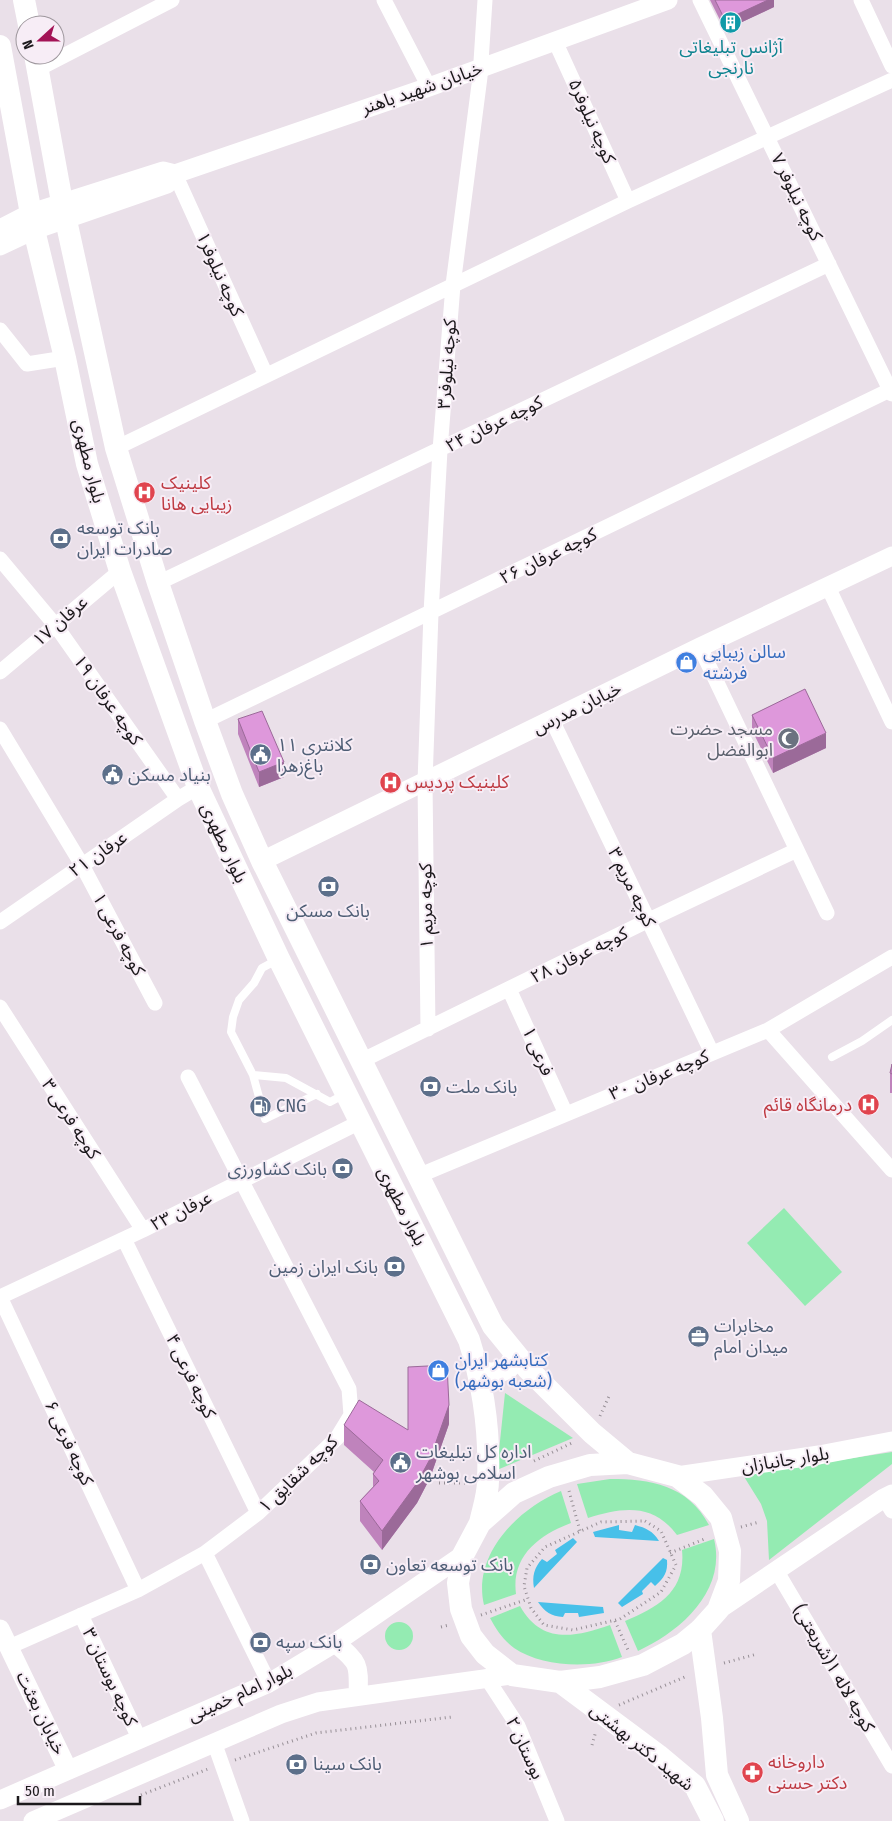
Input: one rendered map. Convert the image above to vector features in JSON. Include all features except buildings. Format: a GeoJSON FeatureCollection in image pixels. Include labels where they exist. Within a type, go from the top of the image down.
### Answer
{"type":"FeatureCollection","features":[{"type":"Feature","properties":{"kind":"main road"},"geometry":{"type":"LineString","coordinates":[[24,0],[27,15]]}},
{"type":"Feature","properties":{"kind":"main road","name":"بلوار مطهری"},"geometry":{"type":"LineString","coordinates":[[0,46],[33,222],[65,358],[87,464],[120,571],[198,787],[279,959],[469,1340],[479,1372],[487,1414],[488,1483],[480,1523]]}},
{"type":"Feature","properties":{"kind":"main road","name":"بلوار مطهری"},"geometry":{"type":"LineString","coordinates":[[38,65],[64,211],[116,448],[158,583],[232,794],[262,861],[493,1326],[528,1370],[592,1433],[628,1463]]}},
{"type":"Feature","properties":{"kind":"main road"},"geometry":{"type":"LineString","coordinates":[[479,1372],[493,1374],[508,1368],[516,1355]]}},
{"type":"Feature","properties":{"kind":"main road"},"geometry":{"type":"LineString","coordinates":[[628,1463],[677,1476],[703,1496],[721,1518],[730,1551],[729,1581],[718,1610],[700,1630],[683,1644],[643,1665],[600,1677],[560,1682],[512,1674],[485,1654],[471,1636],[461,1609],[458,1583],[463,1555],[480,1523],[514,1493],[548,1477],[590,1465],[628,1463]]}},
{"type":"Feature","properties":{"kind":"main road","name":"شهید دکتر بهشتی"},"geometry":{"type":"LineString","coordinates":[[700,1630],[712,1718],[717,1775],[738,1821]]}},
{"type":"Feature","properties":{"kind":"main road","name":"شهید دکتر بهشتی"},"geometry":{"type":"LineString","coordinates":[[560,1682],[658,1755],[695,1786],[713,1821]]}},
{"type":"Feature","properties":{"kind":"main road"},"geometry":{"type":"LineString","coordinates":[[695,1786],[700,1780],[709,1775],[717,1775]]}},
{"type":"Feature","properties":{"kind":"street"},"geometry":{"type":"LineString","coordinates":[[65,49],[172,0]]}},
{"type":"Feature","properties":{"kind":"street"},"geometry":{"type":"LineString","coordinates":[[384,0],[429,86]]}},
{"type":"Feature","properties":{"kind":"street","name":"کوچه نیلوفر۳"},"geometry":{"type":"LineString","coordinates":[[425,782],[431,613],[440,450],[453,285],[481,68],[485,0]]}},
{"type":"Feature","properties":{"kind":"street","name":"خیابان شهید باهنر"},"geometry":{"type":"LineString","coordinates":[[33,222],[64,211],[167,184],[175,174],[555,42],[668,0]]}},
{"type":"Feature","properties":{"kind":"street","name":"کوچه نیلوفر ۷"},"geometry":{"type":"LineString","coordinates":[[700,0],[768,136],[891,392]]}},
{"type":"Feature","properties":{"kind":"street"},"geometry":{"type":"LineString","coordinates":[[861,0],[892,66]]}},
{"type":"Feature","properties":{"kind":"street","name":"کوچه نیلوفر۵"},"geometry":{"type":"LineString","coordinates":[[555,42],[628,201]]}},
{"type":"Feature","properties":{"kind":"street"},"geometry":{"type":"LineString","coordinates":[[116,448],[628,201],[892,80]]}},
{"type":"Feature","properties":{"kind":"street","name":"کوچه نیلوفر۱"},"geometry":{"type":"LineString","coordinates":[[175,174],[266,375]]}},
{"type":"Feature","properties":{"kind":"street"},"geometry":{"type":"LineString","coordinates":[[0,229],[33,222]]}},
{"type":"Feature","properties":{"kind":"street"},"geometry":{"type":"LineString","coordinates":[[0,246],[33,222]]}},
{"type":"Feature","properties":{"kind":"street","name":"کوچه عرفان ۲۴"},"geometry":{"type":"LineString","coordinates":[[158,583],[830,264]]}},
{"type":"Feature","properties":{"kind":"street"},"geometry":{"type":"LineString","coordinates":[[0,330],[28,364],[65,358]]}},
{"type":"Feature","properties":{"kind":"street","name":"کوچه عرفان ۲۶"},"geometry":{"type":"LineString","coordinates":[[205,721],[891,392]]}},
{"type":"Feature","properties":{"kind":"street","name":"خیابان مدرس"},"geometry":{"type":"LineString","coordinates":[[262,861],[700,647],[828,588],[892,556]]}},
{"type":"Feature","properties":{"kind":"street","name":"کوچه عرفان ۱۹"},"geometry":{"type":"LineString","coordinates":[[0,558],[56,626],[178,798]]}},
{"type":"Feature","properties":{"kind":"street","name":"عرفان ۱۷"},"geometry":{"type":"LineString","coordinates":[[0,672],[120,571]]}},
{"type":"Feature","properties":{"kind":"street"},"geometry":{"type":"LineString","coordinates":[[828,588],[892,722]]}},
{"type":"Feature","properties":{"kind":"street"},"geometry":{"type":"LineString","coordinates":[[700,647],[827,913]]}},
{"type":"Feature","properties":{"kind":"street","name":"کوچه مریم ۳"},"geometry":{"type":"LineString","coordinates":[[552,720],[712,1053]]}},
{"type":"Feature","properties":{"kind":"street","name":"کوچه فرعی ۱"},"geometry":{"type":"LineString","coordinates":[[0,729],[82,865],[155,1003]]}},
{"type":"Feature","properties":{"kind":"street","name":"کوچه مریم ۱"},"geometry":{"type":"LineString","coordinates":[[425,782],[428,1029]]}},
{"type":"Feature","properties":{"kind":"street","name":"عرفان ۲۱"},"geometry":{"type":"LineString","coordinates":[[0,922],[178,798],[198,787]]}},
{"type":"Feature","properties":{"kind":"street","name":"کوچه عرفان ۲۸"},"geometry":{"type":"LineString","coordinates":[[361,1061],[797,850]]}},
{"type":"Feature","properties":{"kind":"street","name":"کوچه عرفان ۳۰"},"geometry":{"type":"LineString","coordinates":[[418,1176],[768,1030],[892,957]]}},
{"type":"Feature","properties":{"kind":"street","name":"فرعی ۱"},"geometry":{"type":"LineString","coordinates":[[510,989],[566,1114]]}},
{"type":"Feature","properties":{"kind":"street","name":"کوچه فرعی ۳"},"geometry":{"type":"LineString","coordinates":[[0,1008],[143,1230]]}},
{"type":"Feature","properties":{"kind":"street"},"geometry":{"type":"LineString","coordinates":[[768,1030],[892,1170]]}},
{"type":"Feature","properties":{"kind":"street"},"geometry":{"type":"LineString","coordinates":[[188,1077],[242,1180]]}},
{"type":"Feature","properties":{"kind":"street","name":"عرفان ۲۳"},"geometry":{"type":"LineString","coordinates":[[0,1297],[143,1230],[360,1122]]}},
{"type":"Feature","properties":{"kind":"street","name":"کوچه شقایق ۱"},"geometry":{"type":"LineString","coordinates":[[9,1647],[138,1590],[205,1553],[258,1513],[337,1438],[351,1415],[349,1389],[242,1180]]}},
{"type":"Feature","properties":{"kind":"street","name":"کوچه فرعی ۴"},"geometry":{"type":"LineString","coordinates":[[124,1239],[258,1513]]}},
{"type":"Feature","properties":{"kind":"street","name":"کوچه فرعی ۶"},"geometry":{"type":"LineString","coordinates":[[0,1297],[138,1590]]}},
{"type":"Feature","properties":{"kind":"street","name":"بلوار جانبازان"},"geometry":{"type":"LineString","coordinates":[[677,1476],[819,1455],[892,1441]]}},
{"type":"Feature","properties":{"kind":"street"},"geometry":{"type":"LineString","coordinates":[[718,1610],[776,1570],[889,1501]]}},
{"type":"Feature","properties":{"kind":"street"},"geometry":{"type":"LineString","coordinates":[[205,1553],[269,1684]]}},
{"type":"Feature","properties":{"kind":"street","name":"بلوار امام خمینی"},"geometry":{"type":"LineString","coordinates":[[0,1800],[139,1738],[269,1684],[335,1643],[463,1555]]}},
{"type":"Feature","properties":{"kind":"street","name":"کوچه لاله ۱(شریعتی)"},"geometry":{"type":"LineString","coordinates":[[776,1570],[892,1766]]}},
{"type":"Feature","properties":{"kind":"street","name":"کوچه بوستان ۳"},"geometry":{"type":"LineString","coordinates":[[81,1615],[139,1738]]}},
{"type":"Feature","properties":{"kind":"street","name":"خیابان بعثت"},"geometry":{"type":"LineString","coordinates":[[0,1629],[68,1770]]}},
{"type":"Feature","properties":{"kind":"street"},"geometry":{"type":"LineString","coordinates":[[335,1643],[351,1656],[359,1671],[358,1696]]}},
{"type":"Feature","properties":{"kind":"street","name":"بلوار امام خمینی"},"geometry":{"type":"LineString","coordinates":[[33,1821],[281,1714],[318,1702],[512,1674]]}},
{"type":"Feature","properties":{"kind":"street","name":"بوستان ۲"},"geometry":{"type":"LineString","coordinates":[[486,1677],[518,1726],[558,1821]]}},
{"type":"Feature","properties":{"kind":"street"},"geometry":{"type":"LineString","coordinates":[[214,1742],[242,1821]]}},
{"type":"Feature","properties":{"kind":"lane"},"geometry":{"type":"LineString","coordinates":[[279,959],[262,968],[254,983],[239,1000],[233,1017],[231,1032],[253,1075],[265,1119],[317,1094]]}},
{"type":"Feature","properties":{"kind":"lane"},"geometry":{"type":"LineString","coordinates":[[832,1057],[862,1041],[892,1020]]}},
{"type":"Feature","properties":{"kind":"lane"},"geometry":{"type":"LineString","coordinates":[[253,1075],[286,1078],[330,1102],[346,1094]]}},
{"type":"Feature","properties":{"kind":"path"},"geometry":{"type":"LineString","coordinates":[[530,1463],[592,1433],[610,1394]]}},
{"type":"Feature","properties":{"kind":"path"},"geometry":{"type":"LineString","coordinates":[[439,1483],[488,1483]]}},
{"type":"Feature","properties":{"kind":"path"},"geometry":{"type":"LineString","coordinates":[[645,1520],[661,1531],[676,1565],[662,1592],[620,1619],[573,1630],[544,1626],[531,1608],[524,1586],[527,1568],[546,1547],[601,1522],[645,1520]]}},
{"type":"Feature","properties":{"kind":"path"},"geometry":{"type":"LineString","coordinates":[[592,1745],[601,1712],[705,1668],[757,1654]]}},
{"type":"Feature","properties":{"kind":"path"},"geometry":{"type":"LineString","coordinates":[[139,1796],[222,1764],[316,1733],[452,1716]]}},
{"type":"Feature","properties":{"kind":"green space"},"geometry":{"type":"Polygon","coordinates":[[[784,1208],[842,1272],[805,1306],[747,1243],[784,1208]]]}},
{"type":"Feature","properties":{"kind":"green space"},"geometry":{"type":"Polygon","coordinates":[[[505,1393],[573,1438],[497,1470],[505,1393]]]}},
{"type":"Feature","properties":{"kind":"green space"},"geometry":{"type":"Polygon","coordinates":[[[892,1452],[892,1464],[769,1560],[767,1521],[761,1504],[743,1475],[892,1452]]]}},
{"type":"Feature","properties":{"kind":"green space"},"geometry":{"type":"Polygon","coordinates":[[[610,1479],[625,1479],[667,1487],[690,1501],[709,1525],[677,1535],[658,1517],[637,1510],[625,1510],[588,1518],[577,1484],[610,1479]]]}},
{"type":"Feature","properties":{"kind":"green space"},"geometry":{"type":"Polygon","coordinates":[[[561,1491],[571,1523],[538,1541],[523,1558],[518,1569],[516,1594],[484,1605],[482,1586],[485,1568],[492,1551],[502,1536],[529,1509],[561,1491]]]}},
{"type":"Feature","properties":{"kind":"green space"},"geometry":{"type":"Polygon","coordinates":[[[714,1539],[716,1558],[714,1576],[707,1592],[697,1607],[669,1633],[638,1651],[625,1621],[649,1610],[668,1596],[680,1576],[682,1550],[714,1539]]]}},
{"type":"Feature","properties":{"kind":"green space"},"geometry":{"type":"Polygon","coordinates":[[[520,1606],[529,1619],[538,1627],[560,1635],[584,1633],[610,1625],[622,1657],[596,1663],[567,1664],[538,1659],[525,1654],[506,1641],[490,1618],[520,1606]]]}},
{"type":"Feature","properties":{"kind":"green space"},"geometry":{"type":"Polygon","coordinates":[[[399,1622],[409,1626],[413,1636],[409,1646],[399,1650],[389,1646],[385,1636],[389,1626],[399,1622]]]}},
{"type":"Feature","properties":{"kind":"water"},"geometry":{"type":"Polygon","coordinates":[[[619,1525],[619,1530],[632,1532],[635,1525],[643,1527],[652,1532],[659,1541],[595,1537],[593,1532],[619,1525]]]}},
{"type":"Feature","properties":{"kind":"water"},"geometry":{"type":"Polygon","coordinates":[[[573,1538],[577,1542],[534,1588],[534,1572],[539,1562],[542,1559],[547,1562],[557,1554],[555,1550],[573,1538]]]}},
{"type":"Feature","properties":{"kind":"water"},"geometry":{"type":"Polygon","coordinates":[[[663,1558],[667,1560],[667,1568],[661,1580],[655,1586],[651,1582],[642,1591],[643,1594],[622,1607],[618,1603],[663,1558]]]}},
{"type":"Feature","properties":{"kind":"water"},"geometry":{"type":"Polygon","coordinates":[[[538,1602],[603,1607],[604,1613],[579,1617],[578,1613],[565,1613],[563,1617],[549,1613],[538,1602]]]}},
{"type":"Feature","properties":{"kind":"place","name":"آژانس تبلیغاتی نارنجی"},"geometry":{"type":"Point","coordinates":[731,22]}},
{"type":"Feature","properties":{"kind":"place","name":"کلینیک زیبایی هانا"},"geometry":{"type":"Point","coordinates":[145,493]}},
{"type":"Feature","properties":{"kind":"place","name":"بانک توسعه صادرات ایران"},"geometry":{"type":"Point","coordinates":[61,538]}},
{"type":"Feature","properties":{"kind":"place","name":"سالن زیبایی فرشته"},"geometry":{"type":"Point","coordinates":[687,662]}},
{"type":"Feature","properties":{"kind":"place","name":"مسجد حضرت ابوالفضل"},"geometry":{"type":"Point","coordinates":[789,739]}},
{"type":"Feature","properties":{"kind":"place","name":"کلانتری ۱۱ باغ‌زهرا"},"geometry":{"type":"Point","coordinates":[261,755]}},
{"type":"Feature","properties":{"kind":"place","name":"بنیاد مسکن"},"geometry":{"type":"Point","coordinates":[112,775]}},
{"type":"Feature","properties":{"kind":"place","name":"کلینیک پردیس"},"geometry":{"type":"Point","coordinates":[390,782]}},
{"type":"Feature","properties":{"kind":"place","name":"بانک مسکن"},"geometry":{"type":"Point","coordinates":[328,886]}},
{"type":"Feature","properties":{"kind":"place","name":"بانک ملت"},"geometry":{"type":"Point","coordinates":[430,1087]}},
{"type":"Feature","properties":{"kind":"place","name":"درمانگاه قائم"},"geometry":{"type":"Point","coordinates":[868,1105]}},
{"type":"Feature","properties":{"kind":"place","name":"CNG"},"geometry":{"type":"Point","coordinates":[260,1106]}},
{"type":"Feature","properties":{"kind":"place","name":"بانک کشاورزی"},"geometry":{"type":"Point","coordinates":[343,1169]}},
{"type":"Feature","properties":{"kind":"place","name":"بانک ایران زمین"},"geometry":{"type":"Point","coordinates":[394,1267]}},
{"type":"Feature","properties":{"kind":"place","name":"مخابرات میدان امام"},"geometry":{"type":"Point","coordinates":[698,1336]}},
{"type":"Feature","properties":{"kind":"place","name":"کتابشهر ایران (شعبه بوشهر)"},"geometry":{"type":"Point","coordinates":[439,1370]}},
{"type":"Feature","properties":{"kind":"place","name":"اداره کل تبلیغات اسلامی بوشهر"},"geometry":{"type":"Point","coordinates":[400,1462]}},
{"type":"Feature","properties":{"kind":"place","name":"بانک توسعه تعاون"},"geometry":{"type":"Point","coordinates":[370,1565]}},
{"type":"Feature","properties":{"kind":"place","name":"بانک سپه"},"geometry":{"type":"Point","coordinates":[260,1642]}},
{"type":"Feature","properties":{"kind":"place","name":"بانک سینا"},"geometry":{"type":"Point","coordinates":[297,1764]}},
{"type":"Feature","properties":{"kind":"place","name":"داروخانه دکتر حسنی"},"geometry":{"type":"Point","coordinates":[752,1772]}}]}
